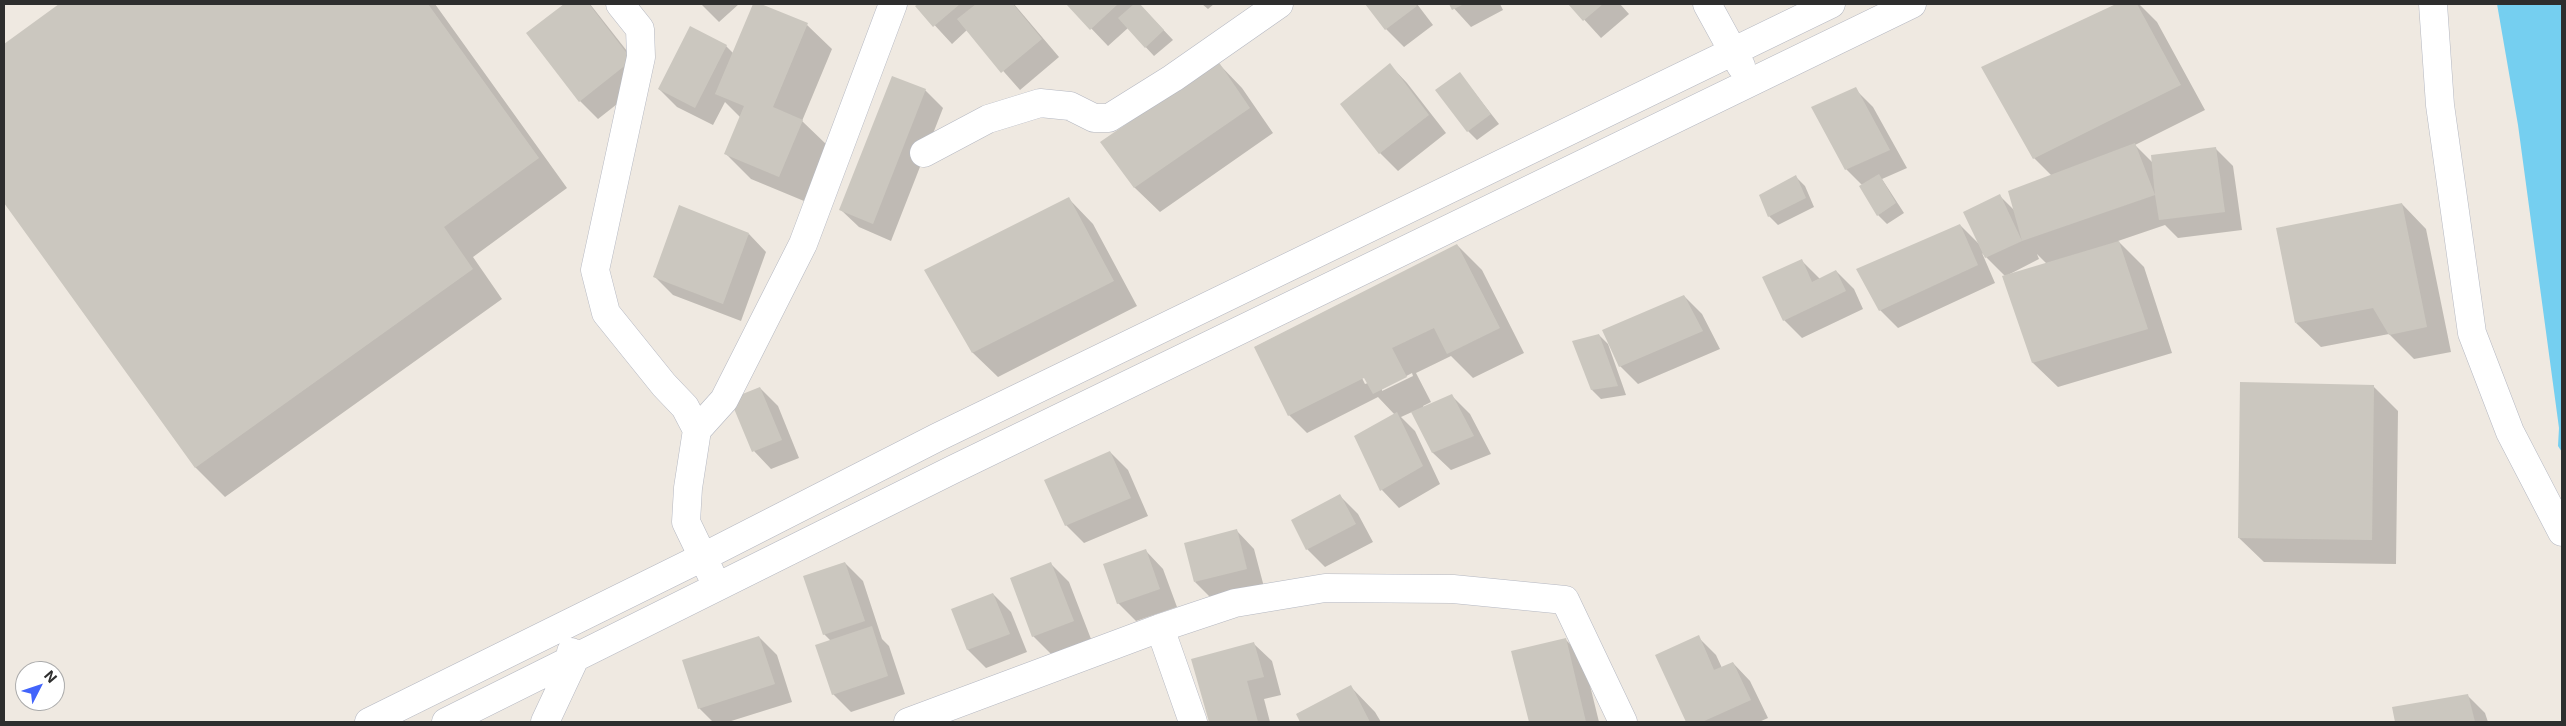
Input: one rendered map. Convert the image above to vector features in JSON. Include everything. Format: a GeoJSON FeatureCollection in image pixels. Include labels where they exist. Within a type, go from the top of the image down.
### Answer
{"type":"FeatureCollection","features":[{"type":"Feature","properties":{"kind":"street"},"geometry":{"type":"LineString","coordinates":[[620,4],[640,29],[641,57],[595,270],[606,313],[664,385],[685,407],[698,430]]}},
{"type":"Feature","properties":{"kind":"street"},"geometry":{"type":"LineString","coordinates":[[717,587],[686,522],[688,488],[698,430],[724,400],[802,244],[893,4]]}},
{"type":"Feature","properties":{"kind":"street"},"geometry":{"type":"LineString","coordinates":[[924,153],[988,118],[1040,103],[1070,106],[1094,118],[1109,118],[1173,78],[1279,4]]}},
{"type":"Feature","properties":{"kind":"street"},"geometry":{"type":"LineString","coordinates":[[1707,4],[1749,82]]}},
{"type":"Feature","properties":{"kind":"street"},"geometry":{"type":"LineString","coordinates":[[369,722],[703,557],[938,437],[1831,4]]}},
{"type":"Feature","properties":{"kind":"street"},"geometry":{"type":"LineString","coordinates":[[446,722],[717,587],[1912,4]]}},
{"type":"Feature","properties":{"kind":"street"},"geometry":{"type":"LineString","coordinates":[[2433,4],[2440,105],[2472,333],[2510,432],[2562,532]]}},
{"type":"Feature","properties":{"kind":"street"},"geometry":{"type":"LineString","coordinates":[[908,722],[1160,628],[1235,603],[1325,588],[1453,589],[1564,600],[1623,722]]}},
{"type":"Feature","properties":{"kind":"street"},"geometry":{"type":"LineString","coordinates":[[559,628],[575,658]]}},
{"type":"Feature","properties":{"kind":"street"},"geometry":{"type":"LineString","coordinates":[[1160,628],[1193,722]]}},
{"type":"Feature","properties":{"kind":"street"},"geometry":{"type":"LineString","coordinates":[[545,722],[575,658]]}},
{"type":"Feature","properties":{"kind":"water"},"geometry":{"type":"Polygon","coordinates":[[[2497,4],[2562,4],[2562,452],[2558,446],[2559,428],[2518,125],[2497,4]]]}},
{"type":"Feature","properties":{"kind":"building"},"geometry":{"type":"Polygon","coordinates":[[[59,4],[428,4],[539,158],[444,227],[473,269],[195,468],[4,203],[4,44],[59,4]]]}},
{"type":"Feature","properties":{"kind":"building"},"geometry":{"type":"Polygon","coordinates":[[[564,4],[589,4],[632,60],[579,102],[526,33],[564,4]]]}},
{"type":"Feature","properties":{"kind":"building"},"geometry":{"type":"Polygon","coordinates":[[[753,4],[761,4],[808,23],[773,107],[803,120],[779,177],[724,154],[744,106],[715,94],[753,4]]]}},
{"type":"Feature","properties":{"kind":"building"},"geometry":{"type":"Polygon","coordinates":[[[918,4],[960,4],[933,27],[915,6],[918,4]]]}},
{"type":"Feature","properties":{"kind":"building"},"geometry":{"type":"Polygon","coordinates":[[[976,4],[1013,4],[1042,39],[1001,73],[957,19],[976,4]]]}},
{"type":"Feature","properties":{"kind":"building"},"geometry":{"type":"Polygon","coordinates":[[[1066,4],[1118,4],[1090,30],[1066,4]]]}},
{"type":"Feature","properties":{"kind":"building"},"geometry":{"type":"Polygon","coordinates":[[[1134,4],[1140,4],[1164,30],[1145,48],[1118,18],[1134,4]]]}},
{"type":"Feature","properties":{"kind":"building"},"geometry":{"type":"Polygon","coordinates":[[[1365,4],[1415,4],[1417,6],[1385,30],[1365,4]]]}},
{"type":"Feature","properties":{"kind":"building"},"geometry":{"type":"Polygon","coordinates":[[[1449,4],[1464,4],[1452,10],[1449,4]]]}},
{"type":"Feature","properties":{"kind":"building"},"geometry":{"type":"Polygon","coordinates":[[[1568,4],[1603,4],[1583,21],[1568,4]]]}},
{"type":"Feature","properties":{"kind":"building"},"geometry":{"type":"Polygon","coordinates":[[[2116,4],[2137,4],[2181,85],[2033,159],[1981,67],[2116,4]]]}},
{"type":"Feature","properties":{"kind":"building"},"geometry":{"type":"Polygon","coordinates":[[[690,26],[727,45],[695,108],[658,89],[690,26]]]}},
{"type":"Feature","properties":{"kind":"building"},"geometry":{"type":"Polygon","coordinates":[[[1218,61],[1250,108],[1134,188],[1100,142],[1218,61]]]}},
{"type":"Feature","properties":{"kind":"building"},"geometry":{"type":"Polygon","coordinates":[[[1390,63],[1429,115],[1379,154],[1340,104],[1390,63]]]}},
{"type":"Feature","properties":{"kind":"building"},"geometry":{"type":"Polygon","coordinates":[[[1460,72],[1491,114],[1467,132],[1435,90],[1460,72]]]}},
{"type":"Feature","properties":{"kind":"building"},"geometry":{"type":"Polygon","coordinates":[[[892,76],[926,89],[873,224],[839,210],[892,76]]]}},
{"type":"Feature","properties":{"kind":"building"},"geometry":{"type":"Polygon","coordinates":[[[1856,87],[1890,150],[1845,170],[1811,107],[1856,87]]]}},
{"type":"Feature","properties":{"kind":"building"},"geometry":{"type":"Polygon","coordinates":[[[2135,143],[2155,195],[2022,241],[2008,191],[2135,143]]]}},
{"type":"Feature","properties":{"kind":"building"},"geometry":{"type":"Polygon","coordinates":[[[2216,147],[2225,212],[2159,220],[2151,155],[2216,147]]]}},
{"type":"Feature","properties":{"kind":"building"},"geometry":{"type":"Polygon","coordinates":[[[1879,174],[1896,203],[1877,216],[1859,186],[1879,174]]]}},
{"type":"Feature","properties":{"kind":"building"},"geometry":{"type":"Polygon","coordinates":[[[1796,175],[1806,198],[1768,217],[1759,195],[1796,175]]]}},
{"type":"Feature","properties":{"kind":"building"},"geometry":{"type":"Polygon","coordinates":[[[2000,194],[2022,241],[1985,258],[1963,212],[2000,194]]]}},
{"type":"Feature","properties":{"kind":"building"},"geometry":{"type":"Polygon","coordinates":[[[1069,197],[1114,281],[972,353],[924,270],[1069,197]]]}},
{"type":"Feature","properties":{"kind":"building"},"geometry":{"type":"Polygon","coordinates":[[[2402,203],[2427,327],[2389,335],[2373,308],[2295,323],[2276,228],[2402,203]]]}},
{"type":"Feature","properties":{"kind":"building"},"geometry":{"type":"Polygon","coordinates":[[[679,205],[749,233],[723,304],[653,277],[679,205]]]}},
{"type":"Feature","properties":{"kind":"building"},"geometry":{"type":"Polygon","coordinates":[[[1960,224],[1978,265],[1879,311],[1856,269],[1960,224]]]}},
{"type":"Feature","properties":{"kind":"building"},"geometry":{"type":"Polygon","coordinates":[[[2119,241],[2148,329],[2032,363],[2002,276],[2119,241]]]}},
{"type":"Feature","properties":{"kind":"building"},"geometry":{"type":"Polygon","coordinates":[[[1457,244],[1500,328],[1447,354],[1434,328],[1392,348],[1407,377],[1373,394],[1364,378],[1288,416],[1254,347],[1457,244]]]}},
{"type":"Feature","properties":{"kind":"building"},"geometry":{"type":"Polygon","coordinates":[[[1802,259],[1812,282],[1836,270],[1846,291],[1783,321],[1762,277],[1802,259]]]}},
{"type":"Feature","properties":{"kind":"building"},"geometry":{"type":"Polygon","coordinates":[[[1684,295],[1703,331],[1619,367],[1602,330],[1684,295]]]}},
{"type":"Feature","properties":{"kind":"building"},"geometry":{"type":"Polygon","coordinates":[[[1599,334],[1618,386],[1591,390],[1572,341],[1599,334]]]}},
{"type":"Feature","properties":{"kind":"building"},"geometry":{"type":"Polygon","coordinates":[[[2240,382],[2374,385],[2372,540],[2238,538],[2240,382]]]}},
{"type":"Feature","properties":{"kind":"building"},"geometry":{"type":"Polygon","coordinates":[[[760,387],[782,440],[752,452],[730,399],[760,387]]]}},
{"type":"Feature","properties":{"kind":"building"},"geometry":{"type":"Polygon","coordinates":[[[1452,394],[1474,436],[1432,453],[1411,412],[1452,394]]]}},
{"type":"Feature","properties":{"kind":"building"},"geometry":{"type":"Polygon","coordinates":[[[1397,412],[1423,466],[1380,491],[1354,436],[1397,412]]]}},
{"type":"Feature","properties":{"kind":"building"},"geometry":{"type":"Polygon","coordinates":[[[1110,451],[1131,498],[1065,526],[1044,480],[1110,451]]]}},
{"type":"Feature","properties":{"kind":"building"},"geometry":{"type":"Polygon","coordinates":[[[1340,494],[1356,524],[1306,550],[1291,520],[1340,494]]]}},
{"type":"Feature","properties":{"kind":"building"},"geometry":{"type":"Polygon","coordinates":[[[1237,529],[1247,569],[1194,582],[1184,543],[1237,529]]]}},
{"type":"Feature","properties":{"kind":"building"},"geometry":{"type":"Polygon","coordinates":[[[1146,549],[1160,589],[1117,604],[1103,564],[1146,549]]]}},
{"type":"Feature","properties":{"kind":"building"},"geometry":{"type":"Polygon","coordinates":[[[845,562],[865,621],[823,635],[803,576],[845,562]]]}},
{"type":"Feature","properties":{"kind":"building"},"geometry":{"type":"Polygon","coordinates":[[[1051,562],[1074,621],[1032,637],[1010,578],[1051,562]]]}},
{"type":"Feature","properties":{"kind":"building"},"geometry":{"type":"Polygon","coordinates":[[[993,593],[1010,634],[967,650],[951,609],[993,593]]]}},
{"type":"Feature","properties":{"kind":"building"},"geometry":{"type":"Polygon","coordinates":[[[872,626],[888,676],[832,695],[815,645],[872,626]]]}},
{"type":"Feature","properties":{"kind":"building"},"geometry":{"type":"Polygon","coordinates":[[[1699,635],[1714,670],[1733,662],[1751,700],[1702,722],[1686,722],[1655,655],[1699,635]]]}},
{"type":"Feature","properties":{"kind":"building"},"geometry":{"type":"Polygon","coordinates":[[[759,636],[775,684],[698,709],[682,660],[759,636]]]}},
{"type":"Feature","properties":{"kind":"building"},"geometry":{"type":"Polygon","coordinates":[[[1566,638],[1586,722],[1529,722],[1511,651],[1566,638]]]}},
{"type":"Feature","properties":{"kind":"building"},"geometry":{"type":"Polygon","coordinates":[[[1254,642],[1264,677],[1247,681],[1258,722],[1209,722],[1191,659],[1254,642]]]}},
{"type":"Feature","properties":{"kind":"building"},"geometry":{"type":"Polygon","coordinates":[[[1351,685],[1370,722],[1300,722],[1296,714],[1351,685]]]}},
{"type":"Feature","properties":{"kind":"building"},"geometry":{"type":"Polygon","coordinates":[[[2468,694],[2475,722],[2395,722],[2392,707],[2468,694]]]}}]}
